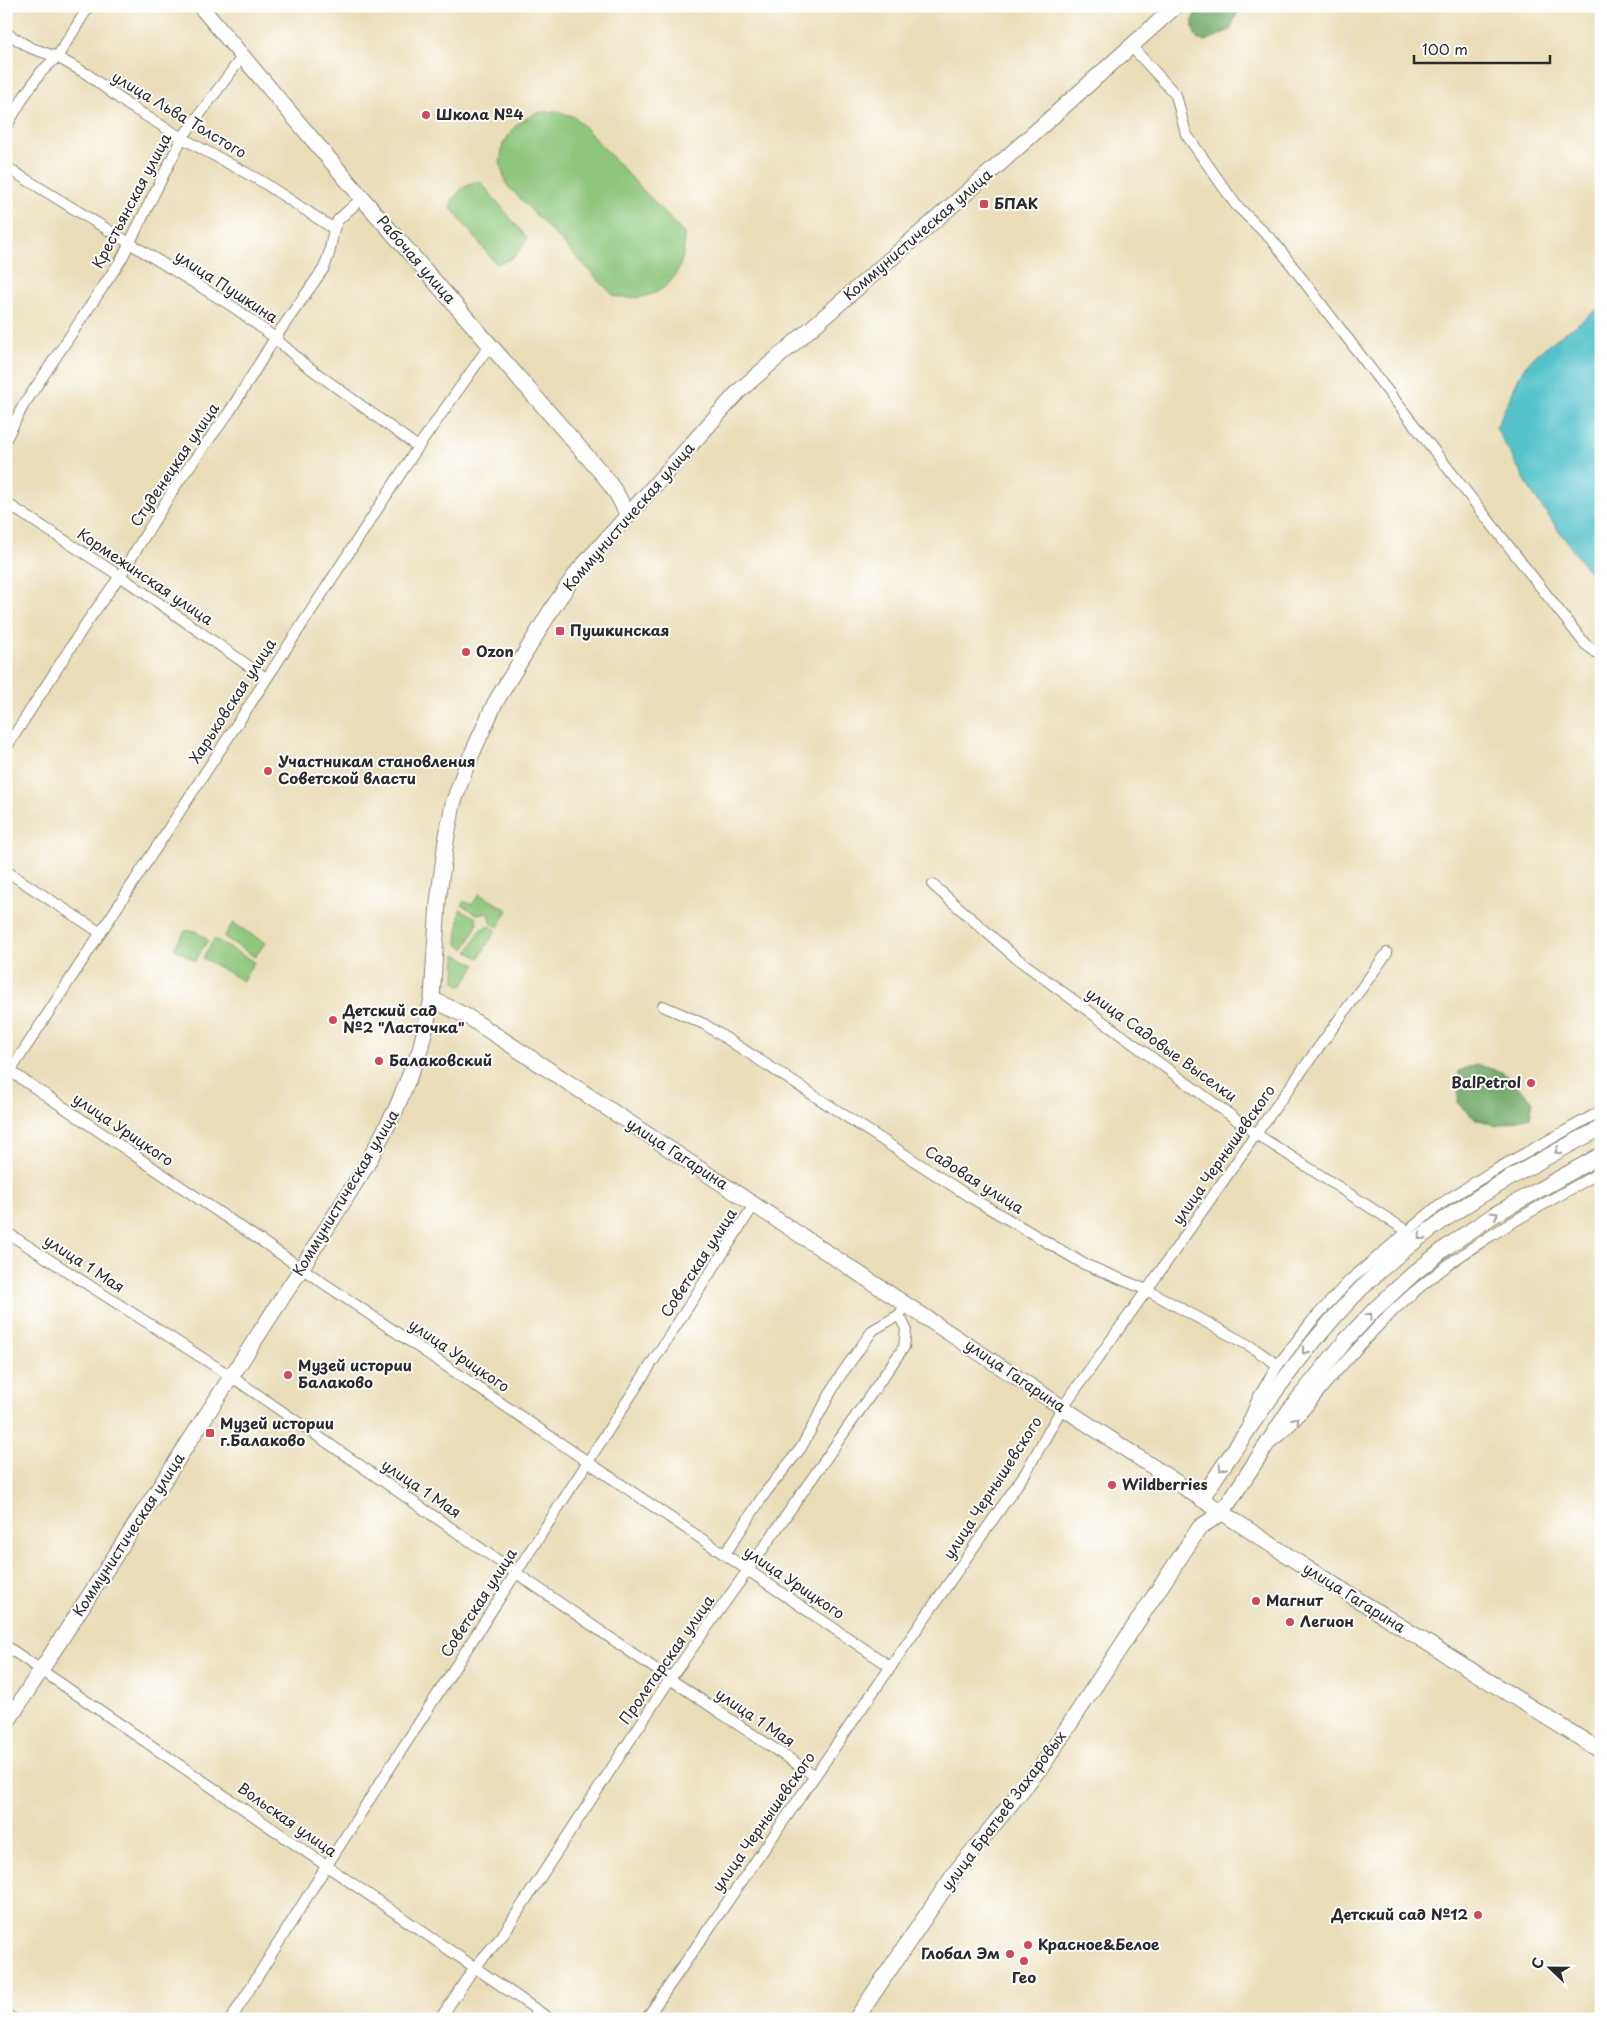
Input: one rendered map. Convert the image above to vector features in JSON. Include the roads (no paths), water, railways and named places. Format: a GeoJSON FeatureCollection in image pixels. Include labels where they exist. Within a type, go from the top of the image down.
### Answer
{"type":"FeatureCollection","features":[{"type":"Feature","properties":{"kind":"main road","name":"Рабочая улица"},"geometry":{"type":"LineString","coordinates":[[200,6],[362,198],[605,477],[618,496],[628,516]]}},
{"type":"Feature","properties":{"kind":"main road","name":"Коммунистическая улица"},"geometry":{"type":"LineString","coordinates":[[6,1724],[301,1269],[366,1166],[396,1109],[420,1050],[432,999],[438,902],[453,804],[466,767],[495,703],[553,607],[578,571],[739,391],[1011,154],[1176,6]]}},
{"type":"Feature","properties":{"kind":"main road","name":"улица Гагарина"},"geometry":{"type":"LineString","coordinates":[[432,999],[468,1017],[754,1205],[903,1310],[1062,1408],[1376,1612],[1601,1751]]}},
{"type":"Feature","properties":{"kind":"main road"},"geometry":{"type":"LineString","coordinates":[[1200,1527],[1201,1499],[1281,1381],[1350,1300],[1389,1263],[1430,1230],[1470,1202],[1601,1128]]}},
{"type":"Feature","properties":{"kind":"main road"},"geometry":{"type":"LineString","coordinates":[[1222,1513],[1290,1409],[1346,1340],[1413,1274],[1448,1246],[1494,1215],[1601,1155]]}},
{"type":"Feature","properties":{"kind":"main road","name":"улица Братьев Захаровых"},"geometry":{"type":"LineString","coordinates":[[856,2019],[957,1870],[1044,1763],[1200,1527],[1222,1513]]}},
{"type":"Feature","properties":{"kind":"street"},"geometry":{"type":"LineString","coordinates":[[6,127],[41,72],[57,56],[89,6]]}},
{"type":"Feature","properties":{"kind":"street","name":"улица Льва Толстого"},"geometry":{"type":"LineString","coordinates":[[6,33],[31,48],[57,56],[182,138],[261,181],[334,228]]}},
{"type":"Feature","properties":{"kind":"street"},"geometry":{"type":"LineString","coordinates":[[1131,46],[1176,94],[1186,134],[1236,205],[1274,242],[1383,386],[1585,644],[1601,656]]}},
{"type":"Feature","properties":{"kind":"street","name":"Крестьянская улица"},"geometry":{"type":"LineString","coordinates":[[6,439],[23,406],[121,260],[182,138],[242,57]]}},
{"type":"Feature","properties":{"kind":"street","name":"улица Пушкина"},"geometry":{"type":"LineString","coordinates":[[6,167],[235,308],[275,338],[303,363],[418,447]]}},
{"type":"Feature","properties":{"kind":"street","name":"Студенецкая улица"},"geometry":{"type":"LineString","coordinates":[[6,748],[87,622],[120,576],[178,482],[230,411],[275,338],[324,268],[334,228],[344,213],[362,198]]}},
{"type":"Feature","properties":{"kind":"street","name":"Харьковская улица"},"geometry":{"type":"LineString","coordinates":[[8,1074],[418,447],[490,345]]}},
{"type":"Feature","properties":{"kind":"street","name":"Кормежинская улица"},"geometry":{"type":"LineString","coordinates":[[6,503],[120,576],[266,678]]}},
{"type":"Feature","properties":{"kind":"street"},"geometry":{"type":"LineString","coordinates":[[6,871],[101,933]]}},
{"type":"Feature","properties":{"kind":"street","name":"улица Садовые Выселки"},"geometry":{"type":"LineString","coordinates":[[933,886],[1014,958],[1256,1134],[1407,1231]]}},
{"type":"Feature","properties":{"kind":"street","name":"улица Чернышевского"},"geometry":{"type":"LineString","coordinates":[[646,2019],[1026,1472],[1062,1408],[1387,953]]}},
{"type":"Feature","properties":{"kind":"street","name":"Садовая улица"},"geometry":{"type":"LineString","coordinates":[[663,1006],[704,1024],[970,1197],[1084,1264],[1147,1290],[1250,1346],[1278,1365]]}},
{"type":"Feature","properties":{"kind":"street","name":"улица Урицкого"},"geometry":{"type":"LineString","coordinates":[[8,1074],[588,1461],[890,1667]]}},
{"type":"Feature","properties":{"kind":"street"},"geometry":{"type":"LineString","coordinates":[[1243,1436],[1248,1419],[1259,1396],[1278,1365],[1312,1321],[1350,1280],[1439,1205],[1488,1174],[1601,1111]]}},
{"type":"Feature","properties":{"kind":"street"},"geometry":{"type":"LineString","coordinates":[[1262,1450],[1294,1423],[1355,1351],[1386,1318],[1420,1287],[1516,1218],[1601,1172]]}},
{"type":"Feature","properties":{"kind":"street","name":"Советская улица"},"geometry":{"type":"LineString","coordinates":[[231,2019],[327,1865],[754,1205]]}},
{"type":"Feature","properties":{"kind":"street","name":"улица 1 Мая"},"geometry":{"type":"LineString","coordinates":[[6,1232],[232,1377],[670,1679],[815,1776]]}},
{"type":"Feature","properties":{"kind":"street"},"geometry":{"type":"LineString","coordinates":[[725,1554],[765,1493],[801,1448],[838,1379],[873,1330],[903,1310]]}},
{"type":"Feature","properties":{"kind":"street","name":"Пролетарская улица"},"geometry":{"type":"LineString","coordinates":[[440,2019],[474,1968],[502,1936],[670,1679],[904,1347],[906,1329],[903,1310]]}},
{"type":"Feature","properties":{"kind":"street","name":"Вольская улица"},"geometry":{"type":"LineString","coordinates":[[6,1646],[550,2019]]}},
{"type":"Feature","properties":{"kind":"water"},"geometry":{"type":"Polygon","coordinates":[[[1601,307],[1601,589],[1534,496],[1496,428],[1523,369],[1540,351],[1601,307]]]}},
{"type":"Feature","properties":{"kind":"place","name":"Школа №4"},"geometry":{"type":"Point","coordinates":[426,115]}},
{"type":"Feature","properties":{"kind":"place","name":"БПАК"},"geometry":{"type":"Point","coordinates":[984,204]}},
{"type":"Feature","properties":{"kind":"place","name":"Пушкинская"},"geometry":{"type":"Point","coordinates":[560,631]}},
{"type":"Feature","properties":{"kind":"place","name":"Ozon"},"geometry":{"type":"Point","coordinates":[466,652]}},
{"type":"Feature","properties":{"kind":"place","name":"Участникам становления Советской власти"},"geometry":{"type":"Point","coordinates":[268,771]}},
{"type":"Feature","properties":{"kind":"place","name":"Детский сад №2 \"Ласточка\""},"geometry":{"type":"Point","coordinates":[333,1020]}},
{"type":"Feature","properties":{"kind":"place","name":"Балаковский"},"geometry":{"type":"Point","coordinates":[379,1061]}},
{"type":"Feature","properties":{"kind":"place","name":"BalPetrol"},"geometry":{"type":"Point","coordinates":[1531,1083]}},
{"type":"Feature","properties":{"kind":"place","name":"Музей истории Балаково"},"geometry":{"type":"Point","coordinates":[288,1375]}},
{"type":"Feature","properties":{"kind":"place","name":"Музей истории г.Балаково"},"geometry":{"type":"Point","coordinates":[210,1433]}},
{"type":"Feature","properties":{"kind":"place","name":"Wildberries"},"geometry":{"type":"Point","coordinates":[1112,1485]}},
{"type":"Feature","properties":{"kind":"place","name":"Магнит"},"geometry":{"type":"Point","coordinates":[1256,1601]}},
{"type":"Feature","properties":{"kind":"place","name":"Легион"},"geometry":{"type":"Point","coordinates":[1290,1622]}},
{"type":"Feature","properties":{"kind":"place","name":"Детский сад №12"},"geometry":{"type":"Point","coordinates":[1478,1915]}},
{"type":"Feature","properties":{"kind":"place","name":"Красное&Белое"},"geometry":{"type":"Point","coordinates":[1028,1945]}},
{"type":"Feature","properties":{"kind":"place","name":"Глобал Эм"},"geometry":{"type":"Point","coordinates":[1010,1954]}},
{"type":"Feature","properties":{"kind":"place","name":"Гео"},"geometry":{"type":"Point","coordinates":[1024,1961]}}]}
